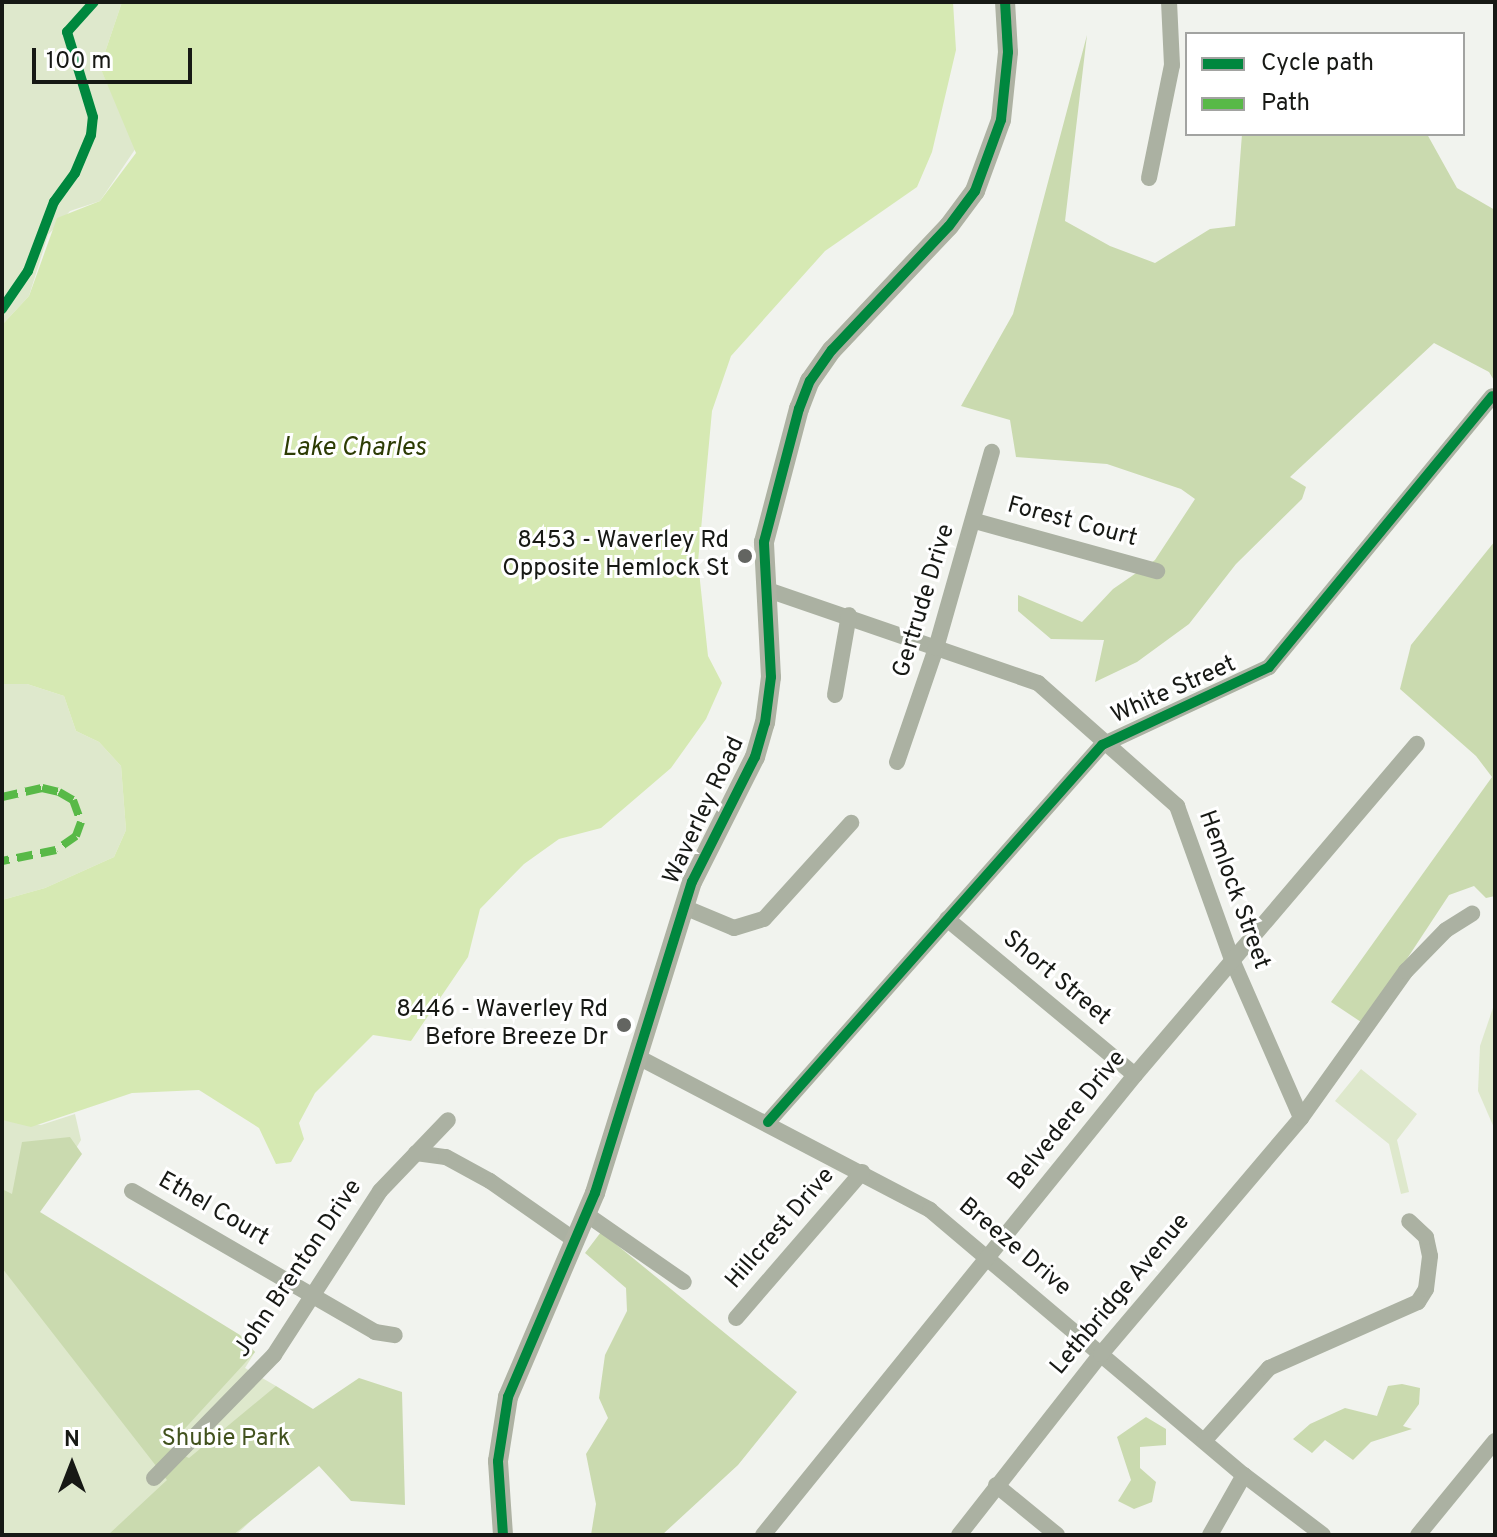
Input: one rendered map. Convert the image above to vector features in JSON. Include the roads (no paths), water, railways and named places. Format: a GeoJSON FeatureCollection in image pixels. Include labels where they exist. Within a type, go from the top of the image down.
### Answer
{"type":"FeatureCollection","features":[{"type":"Feature","properties":{"kind":"main road","name":"Waverley Road"},"geometry":{"type":"LineString","coordinates":[[503,1535],[497,1479],[503,1417],[586,1214],[684,907],[765,723],[771,677],[764,542],[810,381],[878,299],[963,209],[985,170],[1006,84],[1005,2]]}},
{"type":"Feature","properties":{"kind":"street"},"geometry":{"type":"LineString","coordinates":[[1149,178],[1172,65],[1169,2]]}},
{"type":"Feature","properties":{"kind":"street","name":"White Street"},"geometry":{"type":"LineString","coordinates":[[768,1122],[1102,745],[1269,667],[1492,396]]}},
{"type":"Feature","properties":{"kind":"street","name":"Gertrude Drive"},"geometry":{"type":"LineString","coordinates":[[897,762],[975,521],[992,452]]}},
{"type":"Feature","properties":{"kind":"street","name":"Forest Court"},"geometry":{"type":"LineString","coordinates":[[975,521],[1157,571]]}},
{"type":"Feature","properties":{"kind":"street","name":"Hemlock Street"},"geometry":{"type":"LineString","coordinates":[[765,589],[849,615],[1038,683],[1102,745],[1177,806],[1233,962],[1301,1118]]}},
{"type":"Feature","properties":{"kind":"street"},"geometry":{"type":"LineString","coordinates":[[835,695],[849,615]]}},
{"type":"Feature","properties":{"kind":"street","name":"Belvedere Drive"},"geometry":{"type":"LineString","coordinates":[[763,1535],[1135,1075],[1417,744]]}},
{"type":"Feature","properties":{"kind":"street"},"geometry":{"type":"LineString","coordinates":[[684,907],[734,928],[764,919],[851,823]]}},
{"type":"Feature","properties":{"kind":"street","name":"Lethbridge Avenue"},"geometry":{"type":"LineString","coordinates":[[959,1535],[1101,1354],[1301,1118],[1406,971],[1446,930],[1472,914]]}},
{"type":"Feature","properties":{"kind":"street","name":"Short Street"},"geometry":{"type":"LineString","coordinates":[[947,919],[1135,1075]]}},
{"type":"Feature","properties":{"kind":"street","name":"Breeze Drive"},"geometry":{"type":"LineString","coordinates":[[636,1056],[768,1122],[930,1210],[990,1256],[1244,1475],[1323,1535]]}},
{"type":"Feature","properties":{"kind":"street","name":"John Brenton Drive"},"geometry":{"type":"LineString","coordinates":[[154,1478],[274,1355],[380,1191],[448,1120]]}},
{"type":"Feature","properties":{"kind":"street"},"geometry":{"type":"LineString","coordinates":[[416,1153],[446,1157],[490,1181],[576,1241]]}},
{"type":"Feature","properties":{"kind":"street","name":"Hillcrest Drive"},"geometry":{"type":"LineString","coordinates":[[736,1318],[862,1172]]}},
{"type":"Feature","properties":{"kind":"street","name":"Ethel Court"},"geometry":{"type":"LineString","coordinates":[[132,1191],[375,1332],[395,1335]]}},
{"type":"Feature","properties":{"kind":"street"},"geometry":{"type":"LineString","coordinates":[[586,1214],[684,1282]]}},
{"type":"Feature","properties":{"kind":"street"},"geometry":{"type":"LineString","coordinates":[[1204,1441],[1269,1368],[1418,1302],[1426,1289],[1430,1256],[1426,1237],[1409,1221]]}},
{"type":"Feature","properties":{"kind":"street"},"geometry":{"type":"LineString","coordinates":[[1418,1535],[1495,1441]]}},
{"type":"Feature","properties":{"kind":"street"},"geometry":{"type":"LineString","coordinates":[[1210,1535],[1244,1475]]}},
{"type":"Feature","properties":{"kind":"street"},"geometry":{"type":"LineString","coordinates":[[996,1485],[1057,1535]]}},
{"type":"Feature","properties":{"kind":"water","name":"Lake Charles"},"geometry":{"type":"Polygon","coordinates":[[[122,2],[953,2],[956,50],[932,152],[917,187],[825,251],[731,356],[712,411],[698,562],[708,656],[722,683],[706,719],[671,768],[601,828],[559,839],[524,864],[480,909],[468,957],[411,1041],[373,1035],[315,1093],[299,1123],[304,1139],[291,1162],[276,1164],[259,1128],[199,1090],[132,1093],[31,1127],[2,1120],[2,900],[45,888],[114,857],[126,830],[121,766],[99,742],[76,731],[64,696],[27,684],[2,684],[2,325],[29,296],[57,218],[100,201],[136,153],[100,67],[122,2]]]}},
{"type":"Feature","properties":{"kind":"place","name":"8453 - Waverley Rd Opposite Hemlock St"},"geometry":{"type":"Point","coordinates":[745,556]}},
{"type":"Feature","properties":{"kind":"place","name":"8446 - Waverley Rd Before Breeze Dr"},"geometry":{"type":"Point","coordinates":[624,1025]}},
{"type":"Feature","properties":{"kind":"park label","name":"Shubie Park"},"geometry":{"type":"Point","coordinates":[226,1440]}}]}
